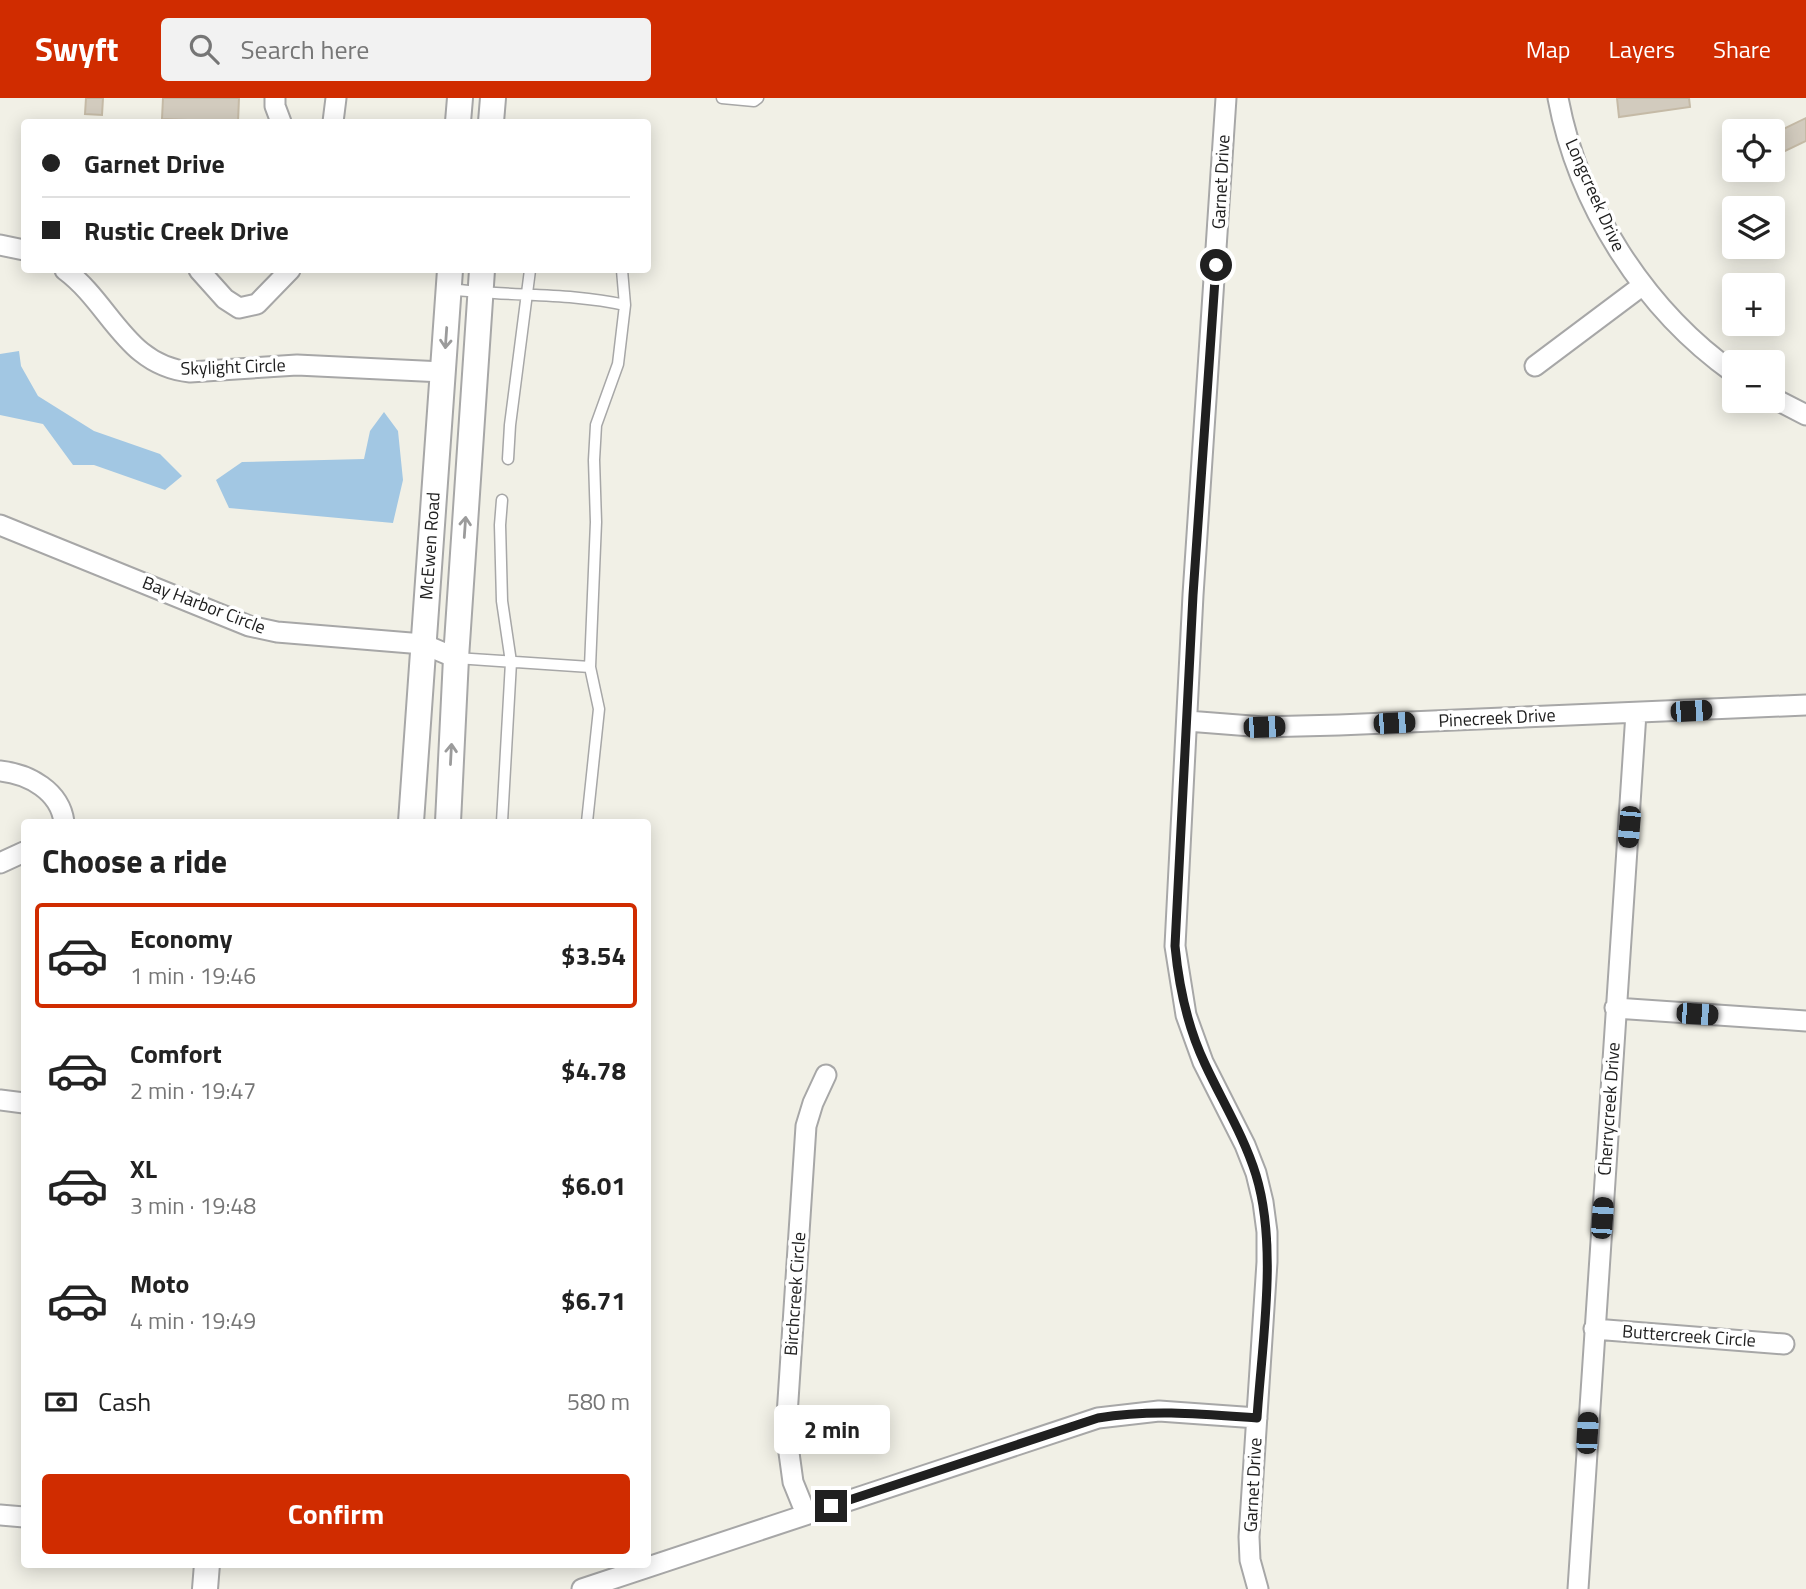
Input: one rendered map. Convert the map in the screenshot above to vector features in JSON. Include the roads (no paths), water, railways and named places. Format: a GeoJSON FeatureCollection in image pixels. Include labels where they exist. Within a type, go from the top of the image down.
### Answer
{"type":"FeatureCollection","features":[{"type":"Feature","properties":{"kind":"street"},"geometry":{"type":"LineString","coordinates":[[275,98],[280,119]]}},
{"type":"Feature","properties":{"kind":"street"},"geometry":{"type":"LineString","coordinates":[[333,119],[336,98]]}},
{"type":"Feature","properties":{"kind":"street"},"geometry":{"type":"LineString","coordinates":[[458,119],[460,98]]}},
{"type":"Feature","properties":{"kind":"street"},"geometry":{"type":"LineString","coordinates":[[491,119],[493,98]]}},
{"type":"Feature","properties":{"kind":"street","name":"Garnet Drive"},"geometry":{"type":"LineString","coordinates":[[1226,98],[1193,595],[1175,946],[1186,1015],[1203,1062],[1245,1145],[1263,1202],[1267,1262],[1249,1536],[1250,1560],[1258,1589]]}},
{"type":"Feature","properties":{"kind":"street","name":"Longcreek Drive"},"geometry":{"type":"LineString","coordinates":[[1558,98],[1567,135],[1607,231],[1643,285],[1698,344],[1722,363]]}},
{"type":"Feature","properties":{"kind":"street"},"geometry":{"type":"LineString","coordinates":[[0,245],[21,249]]}},
{"type":"Feature","properties":{"kind":"street","name":"Skylight Circle"},"geometry":{"type":"LineString","coordinates":[[69,273],[146,357],[174,370],[190,372],[297,365],[443,372]]}},
{"type":"Feature","properties":{"kind":"street"},"geometry":{"type":"LineString","coordinates":[[202,273],[225,299],[239,308],[257,304],[287,273]]}},
{"type":"Feature","properties":{"kind":"street","name":"McEwen Road"},"geometry":{"type":"LineString","coordinates":[[411,819],[450,279]]}},
{"type":"Feature","properties":{"kind":"street","name":"McEwen Road"},"geometry":{"type":"LineString","coordinates":[[448,819],[481,281]]}},
{"type":"Feature","properties":{"kind":"street"},"geometry":{"type":"LineString","coordinates":[[1535,366],[1643,285]]}},
{"type":"Feature","properties":{"kind":"street"},"geometry":{"type":"LineString","coordinates":[[1785,404],[1806,415]]}},
{"type":"Feature","properties":{"kind":"street","name":"Bay Harbor Circle"},"geometry":{"type":"LineString","coordinates":[[0,525],[249,626],[277,632],[423,644],[456,658]]}},
{"type":"Feature","properties":{"kind":"street","name":"Pinecreek Drive"},"geometry":{"type":"LineString","coordinates":[[1187,721],[1264,727],[1806,705]]}},
{"type":"Feature","properties":{"kind":"street","name":"Cherrycreek Drive"},"geometry":{"type":"LineString","coordinates":[[1578,1589],[1636,713]]}},
{"type":"Feature","properties":{"kind":"street"},"geometry":{"type":"LineString","coordinates":[[0,771],[18,773],[49,790],[64,819]]}},
{"type":"Feature","properties":{"kind":"street"},"geometry":{"type":"LineString","coordinates":[[0,863],[21,853]]}},
{"type":"Feature","properties":{"kind":"street"},"geometry":{"type":"LineString","coordinates":[[1615,1008],[1806,1021]]}},
{"type":"Feature","properties":{"kind":"street","name":"Birchcreek Circle"},"geometry":{"type":"LineString","coordinates":[[806,1514],[793,1482],[786,1432],[806,1126],[826,1075]]}},
{"type":"Feature","properties":{"kind":"street"},"geometry":{"type":"LineString","coordinates":[[0,1100],[21,1103]]}},
{"type":"Feature","properties":{"kind":"street","name":"Buttercreek Circle"},"geometry":{"type":"LineString","coordinates":[[1594,1329],[1784,1344]]}},
{"type":"Feature","properties":{"kind":"street"},"geometry":{"type":"LineString","coordinates":[[651,1566],[1098,1418],[1159,1412],[1257,1418]]}},
{"type":"Feature","properties":{"kind":"street"},"geometry":{"type":"LineString","coordinates":[[0,1515],[21,1517]]}},
{"type":"Feature","properties":{"kind":"street"},"geometry":{"type":"LineString","coordinates":[[205,1589],[207,1568]]}},
{"type":"Feature","properties":{"kind":"street"},"geometry":{"type":"LineString","coordinates":[[582,1589],[645,1568]]}},
{"type":"Feature","properties":{"kind":"lane"},"geometry":{"type":"LineString","coordinates":[[722,98],[754,101],[758,98]]}},
{"type":"Feature","properties":{"kind":"lane"},"geometry":{"type":"LineString","coordinates":[[508,459],[530,273]]}},
{"type":"Feature","properties":{"kind":"lane"},"geometry":{"type":"LineString","coordinates":[[587,819],[599,709],[590,667],[596,522],[596,425],[618,364],[625,305],[622,273]]}},
{"type":"Feature","properties":{"kind":"lane"},"geometry":{"type":"LineString","coordinates":[[450,279],[481,281],[526,296],[570,295],[625,305]]}},
{"type":"Feature","properties":{"kind":"lane"},"geometry":{"type":"LineString","coordinates":[[502,500],[502,601],[511,662],[502,819]]}},
{"type":"Feature","properties":{"kind":"lane"},"geometry":{"type":"LineString","coordinates":[[456,658],[590,667]]}},
{"type":"Feature","properties":{"kind":"water"},"geometry":{"type":"Polygon","coordinates":[[[19,351],[21,366],[38,396],[94,431],[160,454],[182,476],[165,490],[94,465],[73,465],[43,424],[0,415],[0,354],[19,351]]]}},
{"type":"Feature","properties":{"kind":"water"},"geometry":{"type":"Polygon","coordinates":[[[384,412],[398,431],[403,480],[393,523],[229,508],[216,480],[242,462],[364,459],[370,431],[384,412]]]}}]}
